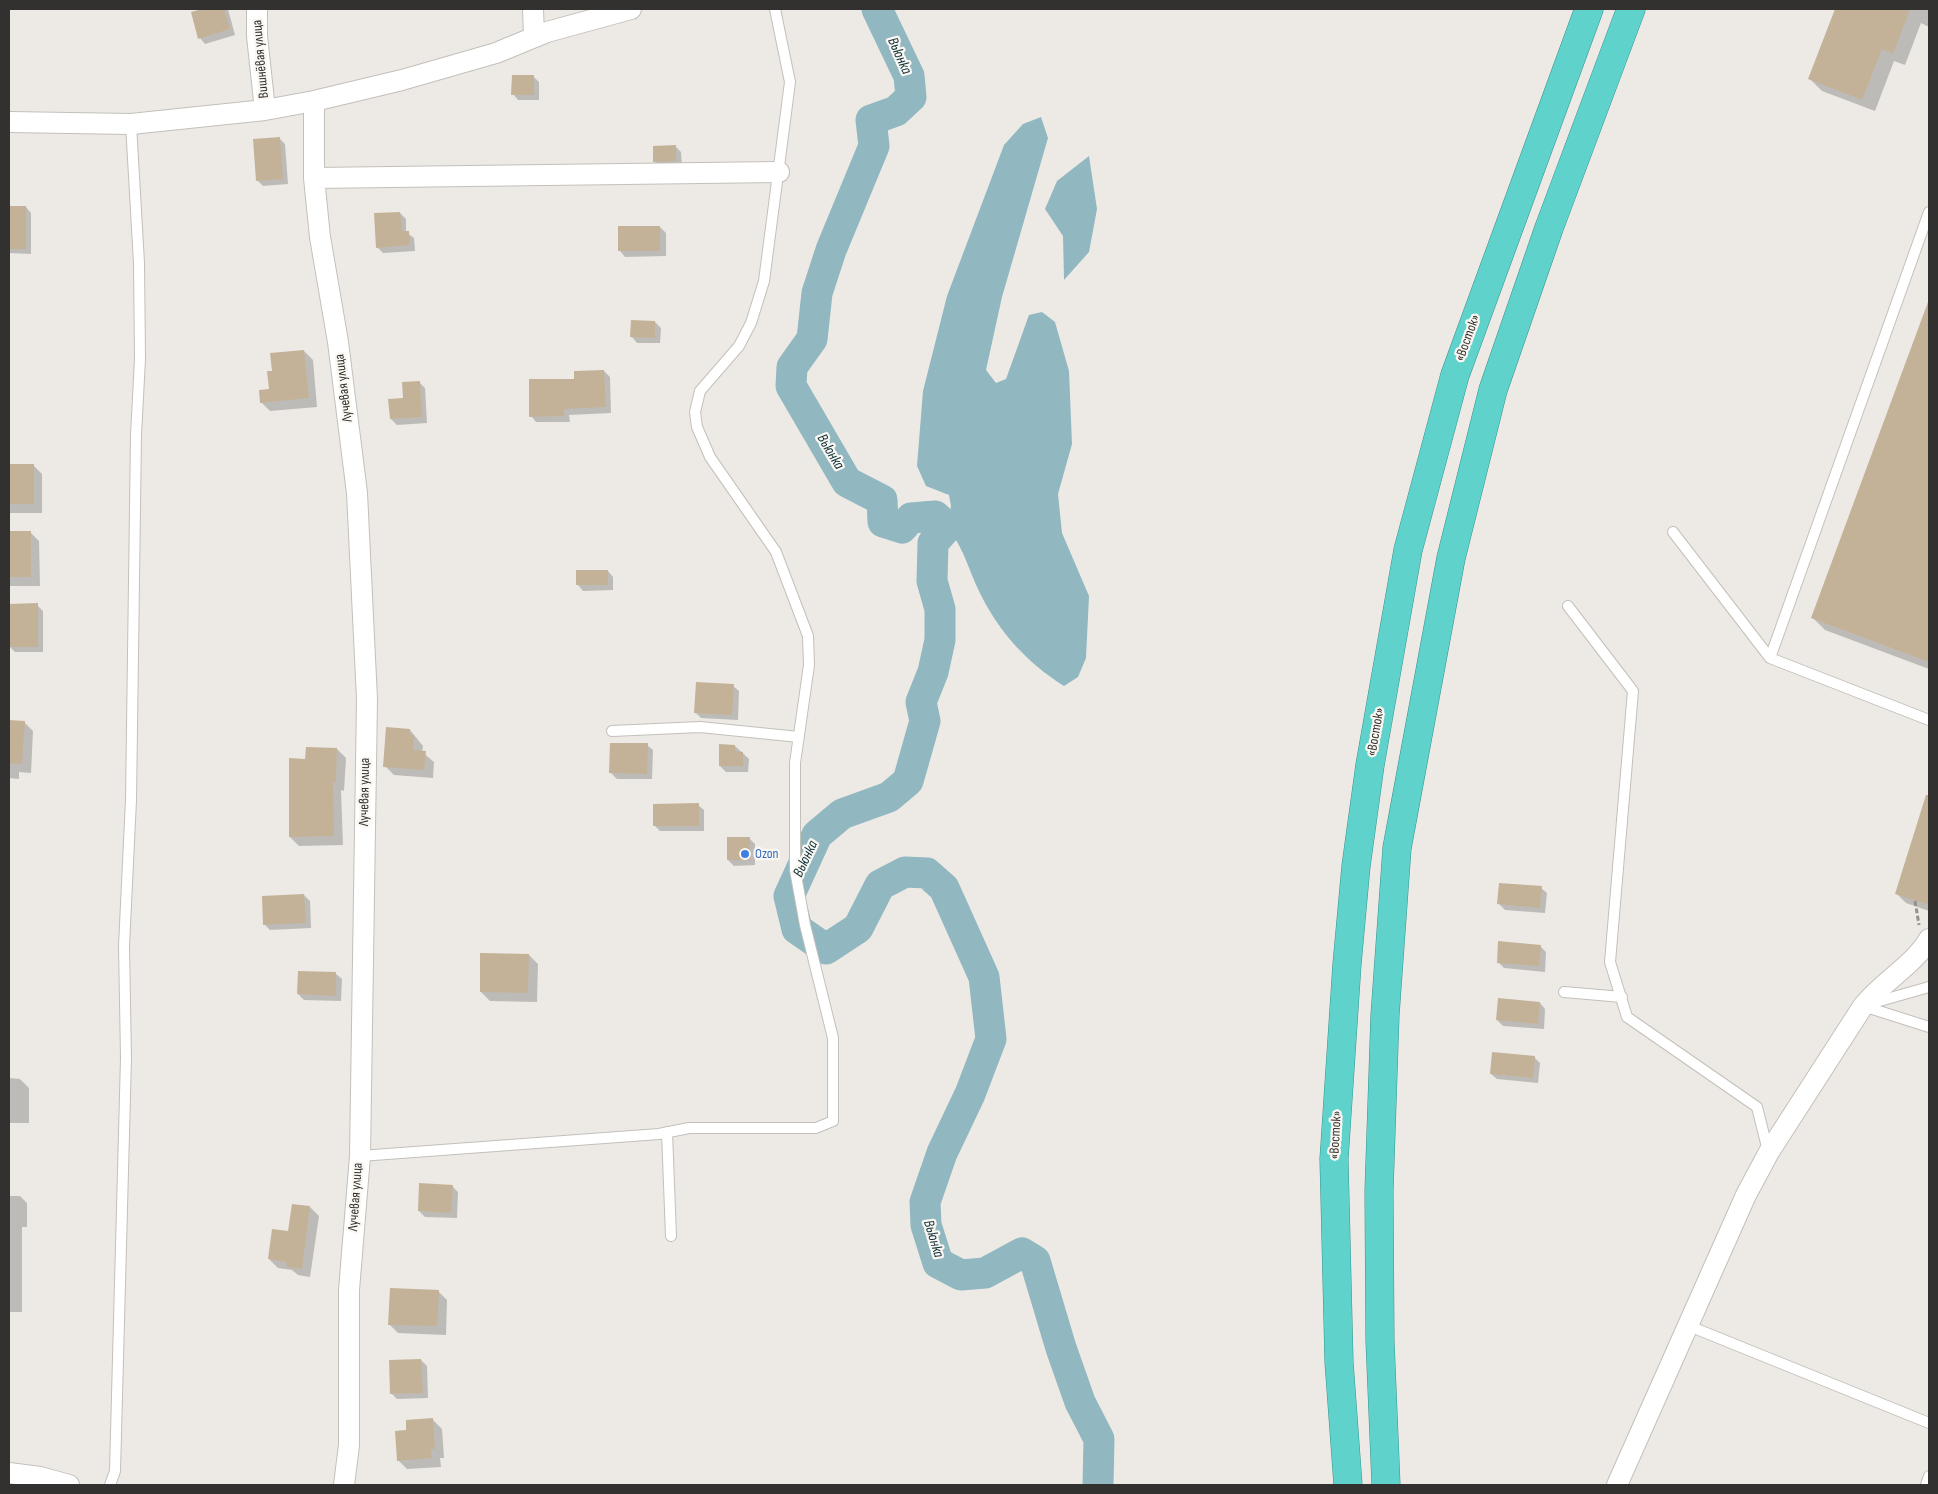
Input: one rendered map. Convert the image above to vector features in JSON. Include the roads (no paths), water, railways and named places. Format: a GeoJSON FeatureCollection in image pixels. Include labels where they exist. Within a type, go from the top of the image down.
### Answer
{"type":"FeatureCollection","features":[{"type":"Feature","properties":{"kind":"highway","name":"«Восток»"},"geometry":{"type":"LineString","coordinates":[[1348,1485],[1339,1362],[1334,1159],[1346,964],[1356,866],[1370,765],[1408,550],[1454,375],[1588,9]]}},
{"type":"Feature","properties":{"kind":"highway"},"geometry":{"type":"LineString","coordinates":[[1386,1485],[1380,1341],[1379,1191],[1385,1015],[1397,848],[1451,558],[1493,390],[1549,228],[1631,9]]}},
{"type":"Feature","properties":{"kind":"street","name":"Вишнёвая улица"},"geometry":{"type":"LineString","coordinates":[[257,9],[257,36],[266,110]]}},
{"type":"Feature","properties":{"kind":"street"},"geometry":{"type":"LineString","coordinates":[[533,9],[534,36]]}},
{"type":"Feature","properties":{"kind":"street"},"geometry":{"type":"LineString","coordinates":[[9,122],[131,124],[266,110],[314,101],[402,80],[496,53],[534,36],[631,9]]}},
{"type":"Feature","properties":{"kind":"street","name":"Лучевая улица"},"geometry":{"type":"LineString","coordinates":[[314,101],[314,178],[320,237],[338,342],[356,492],[367,698],[360,1156],[349,1290],[349,1445],[344,1485]]}},
{"type":"Feature","properties":{"kind":"street"},"geometry":{"type":"LineString","coordinates":[[314,178],[779,172]]}},
{"type":"Feature","properties":{"kind":"street"},"geometry":{"type":"LineString","coordinates":[[1617,1485],[1746,1195],[1769,1152],[1863,1006],[1874,992],[1923,950],[1929,939]]}},
{"type":"Feature","properties":{"kind":"street"},"geometry":{"type":"LineString","coordinates":[[9,1473],[40,1477],[69,1485]]}},
{"type":"Feature","properties":{"kind":"lane"},"geometry":{"type":"LineString","coordinates":[[360,1156],[667,1132],[689,1128],[816,1128],[833,1121],[833,1038],[805,925],[795,870],[795,763],[809,665],[808,636],[776,552],[710,457],[697,427],[695,412],[700,391],[739,346],[752,323],[764,281],[790,82],[775,9]]}},
{"type":"Feature","properties":{"kind":"lane"},"geometry":{"type":"LineString","coordinates":[[110,1485],[114,1471],[125,1078],[124,946],[131,800],[136,434],[140,359],[139,262],[131,124]]}},
{"type":"Feature","properties":{"kind":"lane"},"geometry":{"type":"LineString","coordinates":[[1770,658],[1929,212]]}},
{"type":"Feature","properties":{"kind":"lane"},"geometry":{"type":"LineString","coordinates":[[1672,532],[1770,658],[1929,720]]}},
{"type":"Feature","properties":{"kind":"lane"},"geometry":{"type":"LineString","coordinates":[[1568,606],[1633,691],[1610,962],[1628,1017],[1757,1107],[1769,1152]]}},
{"type":"Feature","properties":{"kind":"lane"},"geometry":{"type":"LineString","coordinates":[[612,731],[700,727],[798,737]]}},
{"type":"Feature","properties":{"kind":"lane"},"geometry":{"type":"LineString","coordinates":[[1863,1006],[1929,987]]}},
{"type":"Feature","properties":{"kind":"lane"},"geometry":{"type":"LineString","coordinates":[[1564,992],[1622,997]]}},
{"type":"Feature","properties":{"kind":"lane"},"geometry":{"type":"LineString","coordinates":[[1863,1006],[1929,1027]]}},
{"type":"Feature","properties":{"kind":"lane"},"geometry":{"type":"LineString","coordinates":[[667,1132],[671,1236]]}},
{"type":"Feature","properties":{"kind":"lane"},"geometry":{"type":"LineString","coordinates":[[1689,1326],[1929,1423]]}},
{"type":"Feature","properties":{"kind":"lane"},"geometry":{"type":"LineString","coordinates":[[1926,1485],[1929,1476]]}},
{"type":"Feature","properties":{"kind":"water"},"geometry":{"type":"Polygon","coordinates":[[[1041,117],[1048,138],[1002,297],[986,370],[996,383],[1006,379],[1029,315],[1042,312],[1055,322],[1069,371],[1072,444],[1058,494],[1062,533],[1089,596],[1086,658],[1078,677],[1064,686],[1025,656],[994,618],[978,589],[961,550],[947,527],[951,506],[949,495],[926,486],[917,466],[923,391],[947,296],[1004,145],[1023,124],[1041,117]]]}},
{"type":"Feature","properties":{"kind":"water"},"geometry":{"type":"Polygon","coordinates":[[[1089,156],[1097,209],[1089,252],[1064,280],[1063,236],[1045,209],[1057,181],[1089,156]]]}},
{"type":"Feature","properties":{"kind":"waterway","name":"Вьюнка"},"geometry":{"type":"LineString","coordinates":[[877,9],[909,76],[911,97],[896,111],[871,120],[874,146],[831,250],[817,293],[812,339],[792,367],[791,386],[847,482],[882,500],[883,522],[902,528],[911,518],[935,516],[947,527],[933,543],[932,581],[940,609],[940,640],[933,672],[921,702],[925,721],[908,781],[889,797],[842,814],[817,835],[789,896],[797,929],[826,949],[858,928],[880,885],[905,872],[927,873],[944,888],[984,977],[991,1039],[970,1094],[942,1153],[925,1202],[926,1225],[938,1263],[961,1275],[985,1273],[1022,1253],[1035,1261],[1061,1348],[1080,1402],[1099,1439],[1098,1485]]}},
{"type":"Feature","properties":{"kind":"place","name":"Ozon"},"geometry":{"type":"Point","coordinates":[745,854]}}]}
